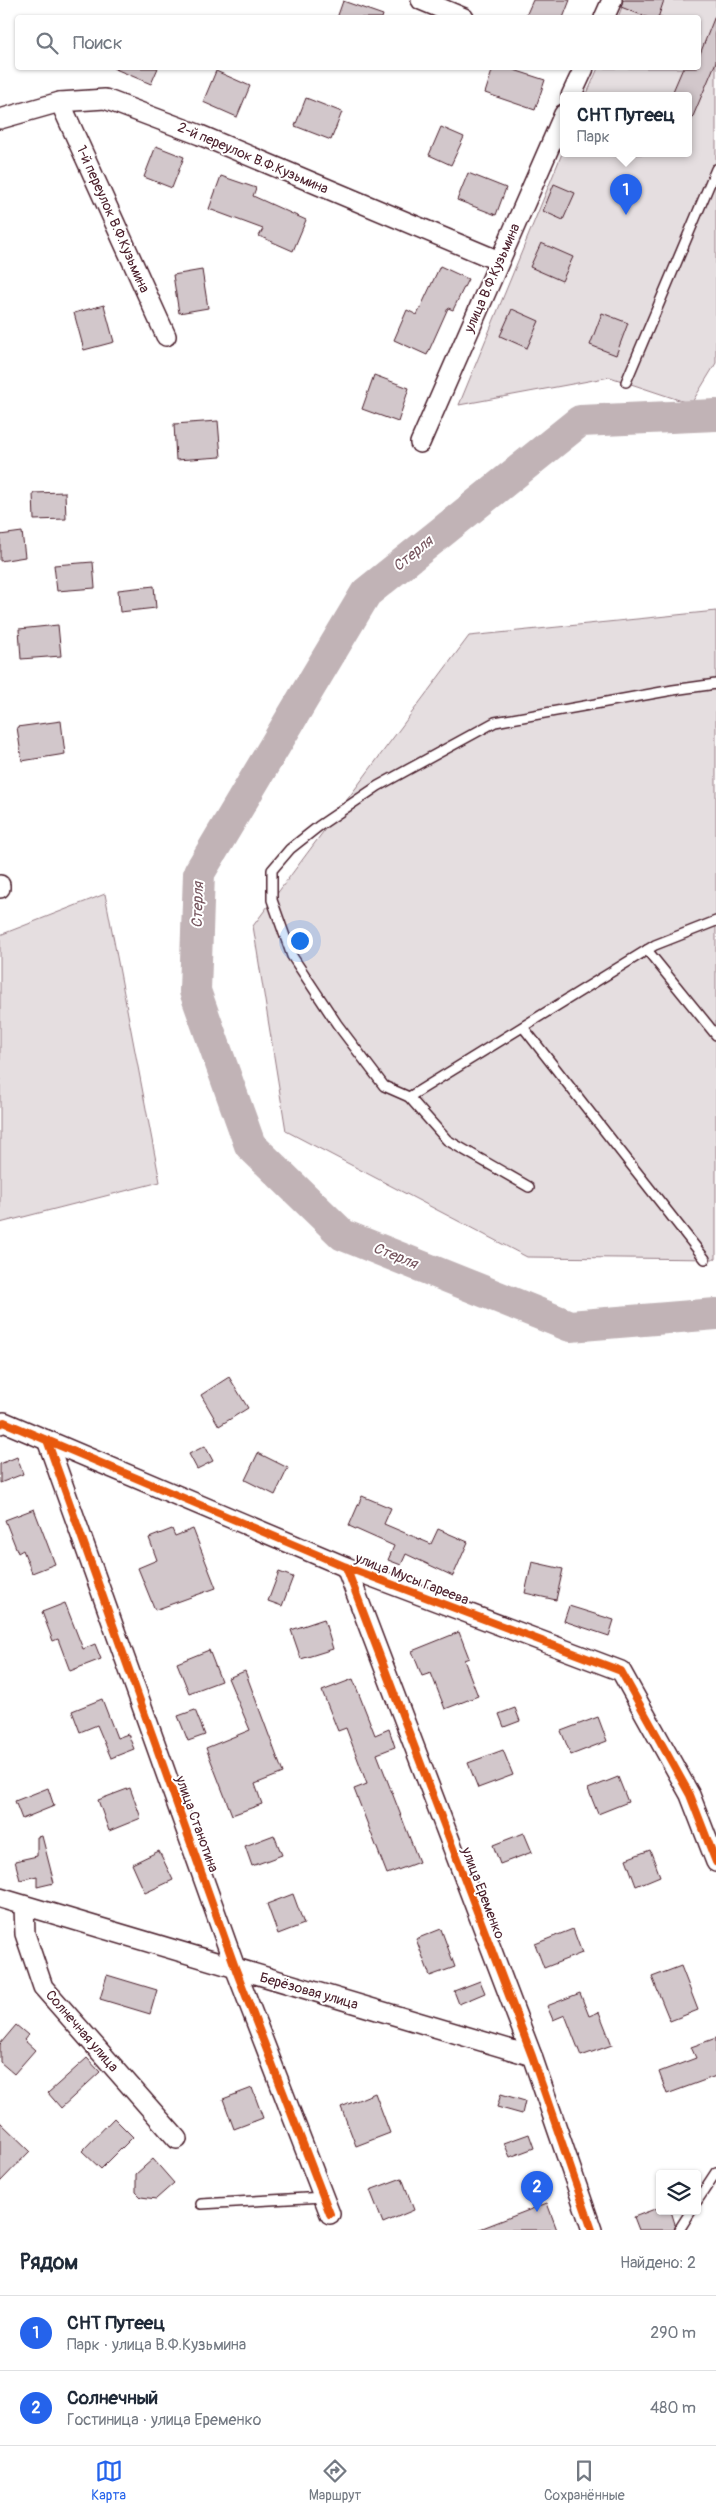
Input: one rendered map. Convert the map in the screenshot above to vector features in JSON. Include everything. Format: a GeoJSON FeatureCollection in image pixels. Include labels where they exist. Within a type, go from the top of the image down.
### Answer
{"type":"FeatureCollection","features":[{"type":"Feature","properties":{"kind":"street"},"geometry":{"type":"LineString","coordinates":[[421,0],[457,15]]}},
{"type":"Feature","properties":{"kind":"street"},"geometry":{"type":"LineString","coordinates":[[605,15],[612,0]]}},
{"type":"Feature","properties":{"kind":"street"},"geometry":{"type":"LineString","coordinates":[[574,92],[583,70]]}},
{"type":"Feature","properties":{"kind":"street","name":"2-й переулок В.Ф.Кузьмина"},"geometry":{"type":"LineString","coordinates":[[0,119],[60,102],[105,99],[209,139],[499,261]]}},
{"type":"Feature","properties":{"kind":"street","name":"1-й переулок В.Ф.Кузьмина"},"geometry":{"type":"LineString","coordinates":[[60,102],[166,336]]}},
{"type":"Feature","properties":{"kind":"street","name":"улица В.Ф.Кузьмина"},"geometry":{"type":"LineString","coordinates":[[420,443],[560,123]]}},
{"type":"Feature","properties":{"kind":"street","name":"улица Мусы Гареева"},"geometry":{"type":"LineString","coordinates":[[0,1424],[4,1422],[346,1567],[621,1671],[690,1795],[716,1862]]}},
{"type":"Feature","properties":{"kind":"street","name":"улица Станотина"},"geometry":{"type":"LineString","coordinates":[[47,1440],[236,1970],[327,2206]]}},
{"type":"Feature","properties":{"kind":"street","name":"улица Еременко"},"geometry":{"type":"LineString","coordinates":[[346,1567],[532,2056],[592,2230]]}},
{"type":"Feature","properties":{"kind":"street","name":"Берёзовая улица"},"geometry":{"type":"LineString","coordinates":[[0,1898],[236,1970],[532,2056]]}},
{"type":"Feature","properties":{"kind":"street","name":"Солнечная улица"},"geometry":{"type":"LineString","coordinates":[[24,1906],[25,1934],[43,1987],[176,2139]]}},
{"type":"Feature","properties":{"kind":"lane"},"geometry":{"type":"LineString","coordinates":[[626,382],[716,169]]}},
{"type":"Feature","properties":{"kind":"lane"},"geometry":{"type":"LineString","coordinates":[[529,1188],[447,1140],[408,1096],[384,1086],[337,1024],[292,956],[272,900],[272,870],[290,849],[378,786],[495,722],[716,684]]}},
{"type":"Feature","properties":{"kind":"lane"},"geometry":{"type":"LineString","coordinates":[[408,1096],[646,950],[716,921]]}},
{"type":"Feature","properties":{"kind":"lane"},"geometry":{"type":"LineString","coordinates":[[646,950],[716,1035]]}},
{"type":"Feature","properties":{"kind":"lane"},"geometry":{"type":"LineString","coordinates":[[523,1027],[705,1259]]}},
{"type":"Feature","properties":{"kind":"lane"},"geometry":{"type":"LineString","coordinates":[[701,2195],[716,2172]]}},
{"type":"Feature","properties":{"kind":"lane"},"geometry":{"type":"LineString","coordinates":[[201,2204],[327,2206]]}},
{"type":"Feature","properties":{"kind":"lane"},"geometry":{"type":"LineString","coordinates":[[678,2230],[687,2215]]}},
{"type":"Feature","properties":{"kind":"shaded area"},"geometry":{"type":"Polygon","coordinates":[[[625,0],[716,0],[716,363],[691,404],[610,377],[459,405],[561,157],[692,157],[692,92],[588,92],[597,70],[701,70],[701,15],[619,15],[625,0]]]}},
{"type":"Feature","properties":{"kind":"shaded area"},"geometry":{"type":"Polygon","coordinates":[[[716,611],[716,1259],[527,1257],[286,1131],[253,926],[469,636],[716,611]]]}},
{"type":"Feature","properties":{"kind":"shaded area"},"geometry":{"type":"Polygon","coordinates":[[[105,894],[160,1182],[0,1223],[0,935],[105,894]]]}},
{"type":"Feature","properties":{"kind":"building"},"geometry":{"type":"Polygon","coordinates":[[[533,0],[570,0],[564,15],[526,15],[533,0]]]}},
{"type":"Feature","properties":{"kind":"building"},"geometry":{"type":"Polygon","coordinates":[[[623,0],[664,0],[659,15],[641,15],[621,7],[623,0]]]}},
{"type":"Feature","properties":{"kind":"building"},"geometry":{"type":"Polygon","coordinates":[[[343,1],[383,15],[338,15],[343,1]]]}},
{"type":"Feature","properties":{"kind":"building"},"geometry":{"type":"Polygon","coordinates":[[[715,16],[716,62],[692,119],[692,92],[673,92],[682,70],[701,70],[701,51],[715,16]]]}},
{"type":"Feature","properties":{"kind":"building"},"geometry":{"type":"Polygon","coordinates":[[[118,70],[157,70],[151,84],[118,70]]]}},
{"type":"Feature","properties":{"kind":"building"},"geometry":{"type":"Polygon","coordinates":[[[492,70],[514,70],[545,80],[535,110],[485,93],[492,70]]]}},
{"type":"Feature","properties":{"kind":"building"},"geometry":{"type":"Polygon","coordinates":[[[216,71],[250,86],[237,117],[203,102],[216,71]]]}},
{"type":"Feature","properties":{"kind":"building"},"geometry":{"type":"Polygon","coordinates":[[[306,98],[342,112],[331,140],[295,126],[306,98]]]}},
{"type":"Feature","properties":{"kind":"building"},"geometry":{"type":"Polygon","coordinates":[[[441,127],[464,137],[451,165],[429,155],[441,127]]]}},
{"type":"Feature","properties":{"kind":"building"},"geometry":{"type":"Polygon","coordinates":[[[156,146],[184,157],[172,188],[144,177],[156,146]]]}},
{"type":"Feature","properties":{"kind":"building"},"geometry":{"type":"Polygon","coordinates":[[[468,173],[506,188],[496,215],[457,200],[468,173]]]}},
{"type":"Feature","properties":{"kind":"building"},"geometry":{"type":"Polygon","coordinates":[[[221,176],[256,188],[253,196],[306,220],[293,251],[259,236],[263,229],[209,209],[221,176]]]}},
{"type":"Feature","properties":{"kind":"building"},"geometry":{"type":"Polygon","coordinates":[[[554,184],[575,193],[563,220],[543,211],[554,184]]]}},
{"type":"Feature","properties":{"kind":"building"},"geometry":{"type":"Polygon","coordinates":[[[541,243],[573,257],[562,281],[530,267],[541,243]]]}},
{"type":"Feature","properties":{"kind":"building"},"geometry":{"type":"Polygon","coordinates":[[[440,266],[468,279],[453,310],[448,308],[427,355],[394,340],[407,310],[417,315],[440,266]]]}},
{"type":"Feature","properties":{"kind":"building"},"geometry":{"type":"Polygon","coordinates":[[[202,270],[208,308],[179,313],[173,275],[202,270]]]}},
{"type":"Feature","properties":{"kind":"building"},"geometry":{"type":"Polygon","coordinates":[[[104,305],[114,342],[84,350],[74,313],[104,305]]]}},
{"type":"Feature","properties":{"kind":"building"},"geometry":{"type":"Polygon","coordinates":[[[512,309],[539,321],[527,348],[500,336],[512,309]]]}},
{"type":"Feature","properties":{"kind":"building"},"geometry":{"type":"Polygon","coordinates":[[[602,313],[628,323],[616,355],[590,345],[602,313]]]}},
{"type":"Feature","properties":{"kind":"building"},"geometry":{"type":"Polygon","coordinates":[[[374,375],[409,388],[398,422],[362,409],[374,375]]]}},
{"type":"Feature","properties":{"kind":"building"},"geometry":{"type":"Polygon","coordinates":[[[218,421],[221,457],[176,460],[174,424],[218,421]]]}},
{"type":"Feature","properties":{"kind":"building"},"geometry":{"type":"Polygon","coordinates":[[[65,492],[66,519],[34,520],[33,493],[65,492]]]}},
{"type":"Feature","properties":{"kind":"building"},"geometry":{"type":"Polygon","coordinates":[[[22,532],[25,557],[0,561],[0,535],[22,532]]]}},
{"type":"Feature","properties":{"kind":"building"},"geometry":{"type":"Polygon","coordinates":[[[93,562],[95,588],[57,591],[54,565],[93,562]]]}},
{"type":"Feature","properties":{"kind":"building"},"geometry":{"type":"Polygon","coordinates":[[[154,586],[156,608],[120,612],[118,590],[154,586]]]}},
{"type":"Feature","properties":{"kind":"building"},"geometry":{"type":"Polygon","coordinates":[[[58,625],[61,656],[21,659],[19,629],[58,625]]]}},
{"type":"Feature","properties":{"kind":"building"},"geometry":{"type":"Polygon","coordinates":[[[61,721],[65,754],[22,761],[17,727],[61,721]]]}},
{"type":"Feature","properties":{"kind":"building"},"geometry":{"type":"Polygon","coordinates":[[[229,1377],[248,1408],[219,1426],[201,1395],[229,1377]]]}},
{"type":"Feature","properties":{"kind":"building"},"geometry":{"type":"Polygon","coordinates":[[[205,1446],[213,1461],[197,1469],[189,1454],[205,1446]]]}},
{"type":"Feature","properties":{"kind":"building"},"geometry":{"type":"Polygon","coordinates":[[[258,1453],[288,1468],[275,1495],[245,1480],[258,1453]]]}},
{"type":"Feature","properties":{"kind":"building"},"geometry":{"type":"Polygon","coordinates":[[[17,1457],[23,1474],[0,1483],[0,1464],[17,1457]]]}},
{"type":"Feature","properties":{"kind":"building"},"geometry":{"type":"Polygon","coordinates":[[[362,1496],[391,1508],[384,1524],[431,1544],[438,1529],[468,1542],[453,1576],[406,1554],[401,1565],[388,1560],[394,1546],[349,1526],[362,1496]]]}},
{"type":"Feature","properties":{"kind":"building"},"geometry":{"type":"Polygon","coordinates":[[[34,1509],[55,1564],[32,1573],[23,1550],[18,1553],[5,1520],[34,1509]]]}},
{"type":"Feature","properties":{"kind":"building"},"geometry":{"type":"Polygon","coordinates":[[[172,1529],[175,1536],[193,1529],[216,1588],[155,1610],[138,1568],[157,1560],[149,1538],[172,1529]]]}},
{"type":"Feature","properties":{"kind":"building"},"geometry":{"type":"Polygon","coordinates":[[[532,1562],[563,1569],[556,1600],[525,1593],[532,1562]]]}},
{"type":"Feature","properties":{"kind":"building"},"geometry":{"type":"Polygon","coordinates":[[[279,1572],[293,1577],[282,1606],[268,1601],[279,1572]]]}},
{"type":"Feature","properties":{"kind":"building"},"geometry":{"type":"Polygon","coordinates":[[[65,1603],[83,1649],[95,1644],[101,1659],[70,1671],[58,1639],[53,1641],[42,1612],[65,1603]]]}},
{"type":"Feature","properties":{"kind":"building"},"geometry":{"type":"Polygon","coordinates":[[[569,1606],[614,1620],[609,1636],[564,1621],[569,1606]]]}},
{"type":"Feature","properties":{"kind":"building"},"geometry":{"type":"Polygon","coordinates":[[[324,1619],[333,1649],[301,1659],[291,1630],[324,1619]]]}},
{"type":"Feature","properties":{"kind":"building"},"geometry":{"type":"Polygon","coordinates":[[[459,1632],[469,1658],[464,1660],[478,1696],[445,1709],[431,1673],[422,1676],[412,1651],[459,1632]]]}},
{"type":"Feature","properties":{"kind":"building"},"geometry":{"type":"Polygon","coordinates":[[[209,1650],[221,1681],[189,1693],[177,1663],[209,1650]]]}},
{"type":"Feature","properties":{"kind":"building"},"geometry":{"type":"Polygon","coordinates":[[[245,1671],[283,1773],[255,1784],[262,1804],[232,1815],[206,1748],[250,1730],[228,1678],[245,1671]]]}},
{"type":"Feature","properties":{"kind":"building"},"geometry":{"type":"Polygon","coordinates":[[[353,1679],[375,1735],[389,1729],[395,1747],[377,1754],[419,1862],[387,1874],[354,1789],[367,1784],[346,1728],[338,1731],[322,1691],[353,1679]]]}},
{"type":"Feature","properties":{"kind":"building"},"geometry":{"type":"Polygon","coordinates":[[[102,1699],[117,1738],[128,1734],[134,1749],[111,1758],[97,1725],[80,1732],[72,1711],[102,1699]]]}},
{"type":"Feature","properties":{"kind":"building"},"geometry":{"type":"Polygon","coordinates":[[[515,1708],[520,1721],[504,1727],[499,1714],[515,1708]]]}},
{"type":"Feature","properties":{"kind":"building"},"geometry":{"type":"Polygon","coordinates":[[[195,1710],[205,1735],[188,1741],[178,1716],[195,1710]]]}},
{"type":"Feature","properties":{"kind":"building"},"geometry":{"type":"Polygon","coordinates":[[[598,1717],[607,1741],[571,1755],[561,1731],[598,1717]]]}},
{"type":"Feature","properties":{"kind":"building"},"geometry":{"type":"Polygon","coordinates":[[[503,1750],[513,1775],[478,1788],[468,1763],[503,1750]]]}},
{"type":"Feature","properties":{"kind":"building"},"geometry":{"type":"Polygon","coordinates":[[[618,1777],[628,1802],[598,1814],[588,1789],[618,1777]]]}},
{"type":"Feature","properties":{"kind":"building"},"geometry":{"type":"Polygon","coordinates":[[[48,1788],[54,1806],[22,1819],[15,1801],[48,1788]]]}},
{"type":"Feature","properties":{"kind":"building"},"geometry":{"type":"Polygon","coordinates":[[[130,1788],[141,1818],[109,1831],[98,1800],[130,1788]]]}},
{"type":"Feature","properties":{"kind":"building"},"geometry":{"type":"Polygon","coordinates":[[[524,1833],[532,1852],[500,1864],[493,1845],[524,1833]]]}},
{"type":"Feature","properties":{"kind":"building"},"geometry":{"type":"Polygon","coordinates":[[[274,1835],[282,1855],[252,1866],[245,1846],[274,1835]]]}},
{"type":"Feature","properties":{"kind":"building"},"geometry":{"type":"Polygon","coordinates":[[[42,1836],[54,1883],[37,1887],[37,1876],[20,1880],[15,1861],[37,1856],[37,1837],[42,1836]]]}},
{"type":"Feature","properties":{"kind":"building"},"geometry":{"type":"Polygon","coordinates":[[[650,1850],[660,1876],[636,1886],[626,1859],[650,1850]]]}},
{"type":"Feature","properties":{"kind":"building"},"geometry":{"type":"Polygon","coordinates":[[[159,1851],[173,1880],[145,1893],[132,1864],[159,1851]]]}},
{"type":"Feature","properties":{"kind":"building"},"geometry":{"type":"Polygon","coordinates":[[[293,1894],[304,1924],[278,1934],[267,1904],[293,1894]]]}},
{"type":"Feature","properties":{"kind":"building"},"geometry":{"type":"Polygon","coordinates":[[[441,1929],[455,1967],[430,1976],[416,1939],[441,1929]]]}},
{"type":"Feature","properties":{"kind":"building"},"geometry":{"type":"Polygon","coordinates":[[[573,1929],[582,1953],[544,1968],[535,1944],[573,1929]]]}},
{"type":"Feature","properties":{"kind":"building"},"geometry":{"type":"Polygon","coordinates":[[[681,1966],[698,2010],[670,2021],[652,1977],[681,1966]]]}},
{"type":"Feature","properties":{"kind":"building"},"geometry":{"type":"Polygon","coordinates":[[[107,1975],[157,1990],[150,2014],[100,1999],[107,1975]]]}},
{"type":"Feature","properties":{"kind":"building"},"geometry":{"type":"Polygon","coordinates":[[[480,1981],[485,1993],[459,2004],[454,1991],[480,1981]]]}},
{"type":"Feature","properties":{"kind":"building"},"geometry":{"type":"Polygon","coordinates":[[[580,1993],[589,2016],[599,2012],[612,2045],[581,2056],[565,2015],[553,2020],[547,2006],[580,1993]]]}},
{"type":"Feature","properties":{"kind":"building"},"geometry":{"type":"Polygon","coordinates":[[[16,2025],[28,2035],[24,2040],[35,2050],[14,2074],[0,2062],[0,2044],[16,2025]]]}},
{"type":"Feature","properties":{"kind":"building"},"geometry":{"type":"Polygon","coordinates":[[[716,2038],[716,2076],[667,2094],[659,2072],[696,2058],[691,2047],[716,2038]]]}},
{"type":"Feature","properties":{"kind":"building"},"geometry":{"type":"Polygon","coordinates":[[[87,2058],[100,2072],[61,2108],[48,2093],[87,2058]]]}},
{"type":"Feature","properties":{"kind":"building"},"geometry":{"type":"Polygon","coordinates":[[[252,2088],[263,2118],[234,2129],[223,2099],[252,2088]]]}},
{"type":"Feature","properties":{"kind":"building"},"geometry":{"type":"Polygon","coordinates":[[[375,2093],[390,2133],[356,2146],[341,2107],[375,2093]]]}},
{"type":"Feature","properties":{"kind":"building"},"geometry":{"type":"Polygon","coordinates":[[[501,2094],[525,2101],[522,2114],[497,2107],[501,2094]]]}},
{"type":"Feature","properties":{"kind":"building"},"geometry":{"type":"Polygon","coordinates":[[[114,2118],[133,2137],[101,2169],[82,2151],[114,2118]]]}},
{"type":"Feature","properties":{"kind":"building"},"geometry":{"type":"Polygon","coordinates":[[[0,2122],[30,2151],[0,2182],[0,2122]]]}},
{"type":"Feature","properties":{"kind":"building"},"geometry":{"type":"Polygon","coordinates":[[[529,2134],[534,2148],[510,2157],[504,2143],[529,2134]]]}},
{"type":"Feature","properties":{"kind":"building"},"geometry":{"type":"Polygon","coordinates":[[[153,2159],[174,2183],[156,2199],[141,2197],[136,2192],[136,2174],[153,2159]]]}},
{"type":"Feature","properties":{"kind":"building"},"geometry":{"type":"Polygon","coordinates":[[[402,2178],[414,2210],[383,2223],[370,2190],[402,2178]]]}},
{"type":"Feature","properties":{"kind":"building"},"geometry":{"type":"Polygon","coordinates":[[[547,2203],[557,2230],[480,2230],[480,2229],[547,2203]]]}},
{"type":"Feature","properties":{"kind":"building"},"geometry":{"type":"Polygon","coordinates":[[[656,2209],[656,2215],[672,2215],[675,2224],[673,2230],[639,2230],[634,2217],[656,2209]]]}},
{"type":"Feature","properties":{"kind":"waterway","name":"Стерля"},"geometry":{"type":"LineString","coordinates":[[716,415],[580,421],[366,593],[199,873],[195,991],[250,1145],[343,1235],[570,1326],[716,1314]]}},
{"type":"Feature","properties":{"kind":"cycle path"},"geometry":{"type":"LineString","coordinates":[[0,1424],[4,1422],[346,1567],[621,1671],[690,1795],[716,1862]]}},
{"type":"Feature","properties":{"kind":"cycle path"},"geometry":{"type":"LineString","coordinates":[[47,1440],[236,1970],[330,2214]]}},
{"type":"Feature","properties":{"kind":"cycle path"},"geometry":{"type":"LineString","coordinates":[[346,1567],[532,2056],[592,2230]]}},
{"type":"Feature","properties":{"kind":"place","name":"СНТ Путеец"},"geometry":{"type":"Point","coordinates":[626,215]}},
{"type":"Feature","properties":{"kind":"place","name":"Солнечный"},"geometry":{"type":"Point","coordinates":[537,2212]}}]}
